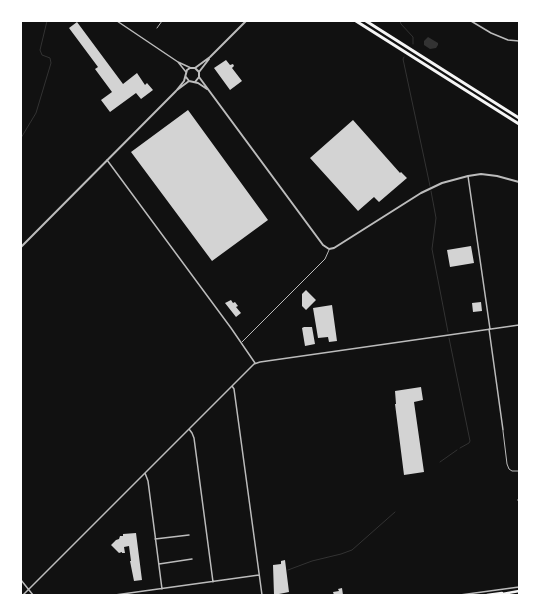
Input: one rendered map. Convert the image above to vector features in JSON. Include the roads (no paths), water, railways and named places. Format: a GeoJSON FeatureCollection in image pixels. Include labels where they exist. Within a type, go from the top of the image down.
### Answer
{"type":"FeatureCollection","features":[{"type":"Feature","properties":{"kind":"highway"},"geometry":{"type":"LineString","coordinates":[[356,21],[519,124]]}},
{"type":"Feature","properties":{"kind":"highway"},"geometry":{"type":"LineString","coordinates":[[366,21],[519,118]]}},
{"type":"Feature","properties":{"kind":"main road"},"geometry":{"type":"LineString","coordinates":[[487,595],[519,591]]}},
{"type":"Feature","properties":{"kind":"main road"},"geometry":{"type":"LineString","coordinates":[[497,595],[506,592]]}},
{"type":"Feature","properties":{"kind":"street"},"geometry":{"type":"LineString","coordinates":[[117,21],[178,62],[191,68],[195,68],[210,57],[246,21]]}},
{"type":"Feature","properties":{"kind":"street"},"geometry":{"type":"LineString","coordinates":[[471,21],[491,33],[508,40],[519,41]]}},
{"type":"Feature","properties":{"kind":"street"},"geometry":{"type":"LineString","coordinates":[[210,57],[199,72],[199,77],[323,245],[329,249],[334,248],[428,189],[442,183],[481,174],[497,176],[519,182]]}},
{"type":"Feature","properties":{"kind":"street"},"geometry":{"type":"LineString","coordinates":[[178,62],[186,72]]}},
{"type":"Feature","properties":{"kind":"street"},"geometry":{"type":"LineString","coordinates":[[176,91],[186,72],[191,68]]}},
{"type":"Feature","properties":{"kind":"street"},"geometry":{"type":"LineString","coordinates":[[195,68],[199,72]]}},
{"type":"Feature","properties":{"kind":"street"},"geometry":{"type":"LineString","coordinates":[[185,76],[189,81],[195,82],[208,90]]}},
{"type":"Feature","properties":{"kind":"street"},"geometry":{"type":"LineString","coordinates":[[195,82],[199,77]]}},
{"type":"Feature","properties":{"kind":"street"},"geometry":{"type":"LineString","coordinates":[[21,247],[176,91],[189,81]]}},
{"type":"Feature","properties":{"kind":"street"},"geometry":{"type":"LineString","coordinates":[[107,160],[256,363]]}},
{"type":"Feature","properties":{"kind":"street"},"geometry":{"type":"LineString","coordinates":[[468,176],[490,329],[502,430]]}},
{"type":"Feature","properties":{"kind":"street"},"geometry":{"type":"LineString","coordinates":[[23,595],[256,363],[519,325]]}},
{"type":"Feature","properties":{"kind":"street"},"geometry":{"type":"LineString","coordinates":[[232,386],[234,389],[262,595]]}},
{"type":"Feature","properties":{"kind":"street"},"geometry":{"type":"LineString","coordinates":[[189,429],[194,438],[213,582]]}},
{"type":"Feature","properties":{"kind":"street"},"geometry":{"type":"LineString","coordinates":[[145,473],[148,481],[162,589]]}},
{"type":"Feature","properties":{"kind":"street"},"geometry":{"type":"LineString","coordinates":[[155,539],[189,535]]}},
{"type":"Feature","properties":{"kind":"street"},"geometry":{"type":"LineString","coordinates":[[158,564],[192,559]]}},
{"type":"Feature","properties":{"kind":"street"},"geometry":{"type":"LineString","coordinates":[[115,595],[259,575]]}},
{"type":"Feature","properties":{"kind":"street"},"geometry":{"type":"LineString","coordinates":[[21,580],[34,595]]}},
{"type":"Feature","properties":{"kind":"street"},"geometry":{"type":"LineString","coordinates":[[460,595],[519,587]]}},
{"type":"Feature","properties":{"kind":"lane"},"geometry":{"type":"LineString","coordinates":[[158,28],[162,21]]}},
{"type":"Feature","properties":{"kind":"lane"},"geometry":{"type":"LineString","coordinates":[[242,342],[325,259],[329,249]]}},
{"type":"Feature","properties":{"kind":"lane"},"geometry":{"type":"LineString","coordinates":[[502,430],[509,469],[512,471],[519,471]]}},
{"type":"Feature","properties":{"kind":"waterway"},"geometry":{"type":"LineString","coordinates":[[21,138],[36,113],[51,63],[50,58],[42,55],[40,50],[47,21]]}},
{"type":"Feature","properties":{"kind":"waterway"},"geometry":{"type":"LineString","coordinates":[[400,21],[413,37],[413,44]]}},
{"type":"Feature","properties":{"kind":"waterway"},"geometry":{"type":"LineString","coordinates":[[404,57],[403,59],[430,186]]}},
{"type":"Feature","properties":{"kind":"waterway"},"geometry":{"type":"LineString","coordinates":[[431,191],[436,218],[432,249],[448,332]]}},
{"type":"Feature","properties":{"kind":"waterway"},"geometry":{"type":"LineString","coordinates":[[449,338],[470,441],[460,448]]}},
{"type":"Feature","properties":{"kind":"waterway"},"geometry":{"type":"LineString","coordinates":[[440,462],[457,450]]}},
{"type":"Feature","properties":{"kind":"waterway"},"geometry":{"type":"LineString","coordinates":[[288,570],[312,561],[352,550],[395,512]]}}]}
